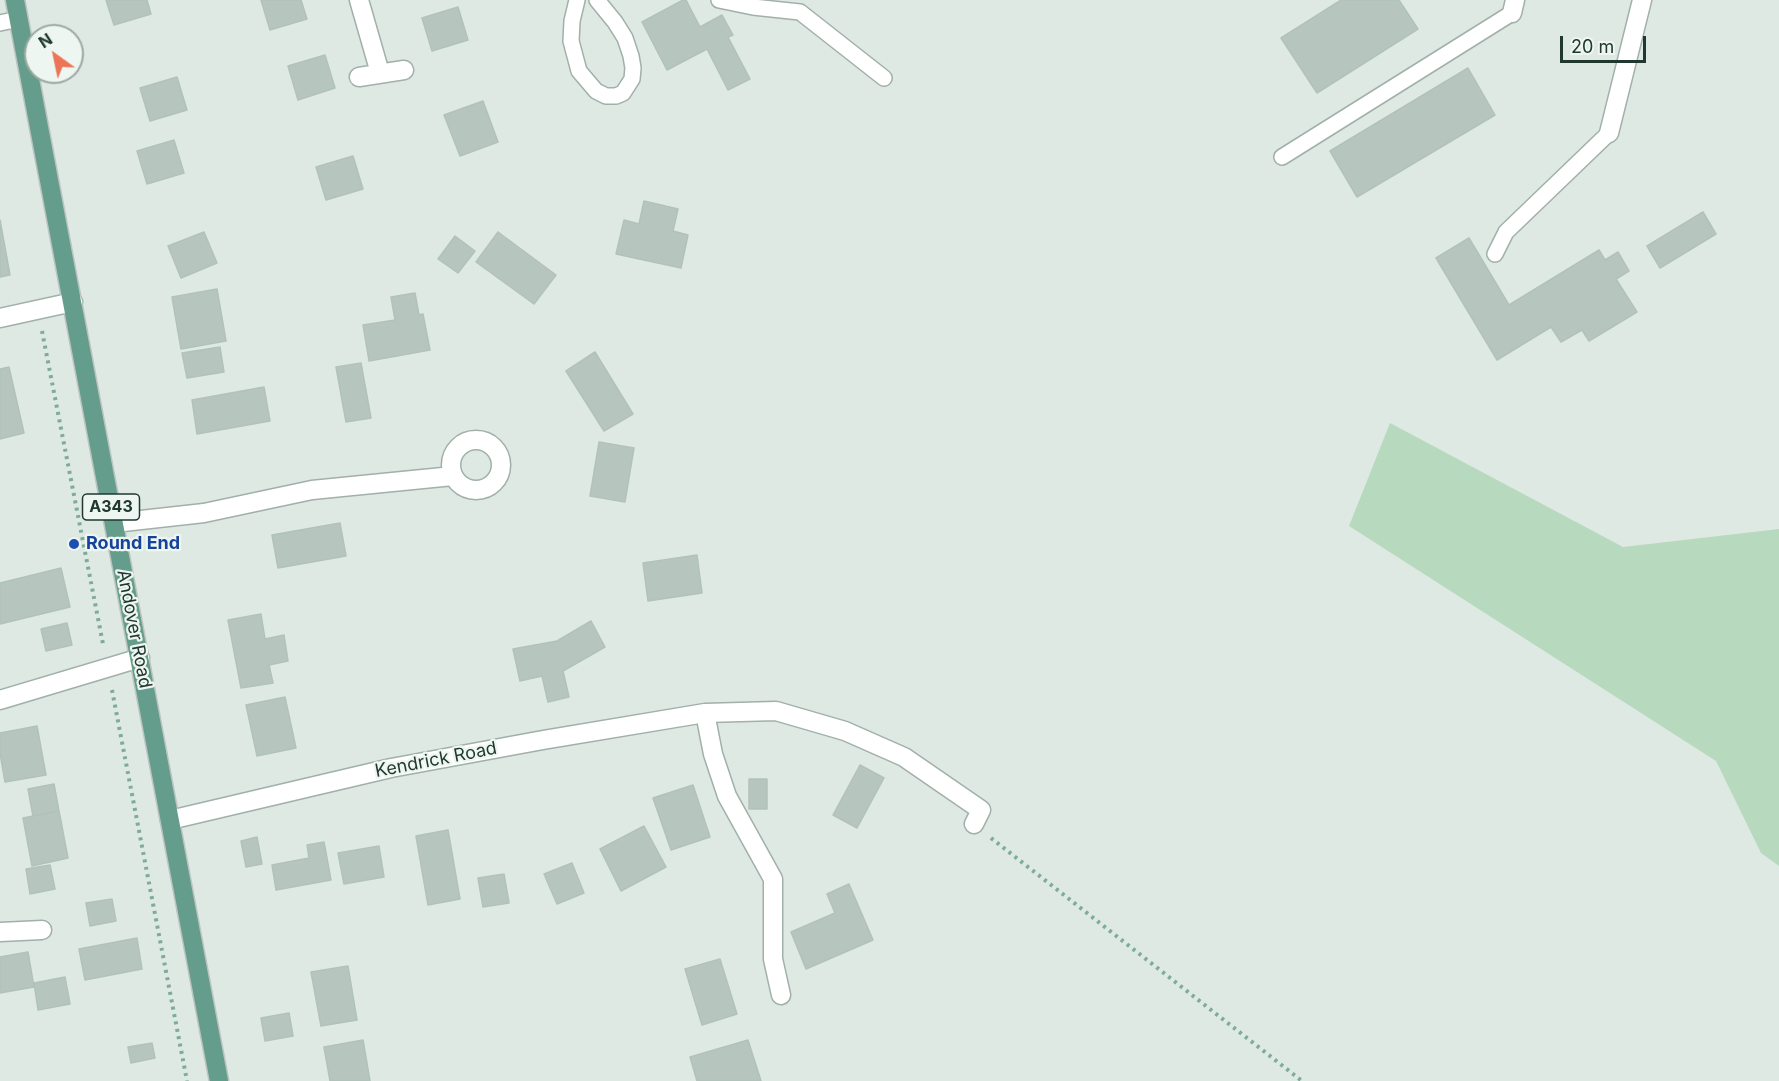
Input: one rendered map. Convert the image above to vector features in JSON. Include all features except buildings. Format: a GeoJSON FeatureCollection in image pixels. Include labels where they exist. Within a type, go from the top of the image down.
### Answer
{"type":"FeatureCollection","features":[{"type":"Feature","properties":{"kind":"main road","name":"Andover Road"},"geometry":{"type":"LineString","coordinates":[[15,0],[219,1081]]}},
{"type":"Feature","properties":{"kind":"street"},"geometry":{"type":"LineString","coordinates":[[359,0],[380,73]]}},
{"type":"Feature","properties":{"kind":"street"},"geometry":{"type":"LineString","coordinates":[[1610,133],[1642,0]]}},
{"type":"Feature","properties":{"kind":"street"},"geometry":{"type":"LineString","coordinates":[[359,77],[404,70]]}},
{"type":"Feature","properties":{"kind":"street"},"geometry":{"type":"LineString","coordinates":[[0,318],[73,302]]}},
{"type":"Feature","properties":{"kind":"street"},"geometry":{"type":"LineString","coordinates":[[114,524],[204,513],[312,490],[453,476]]}},
{"type":"Feature","properties":{"kind":"street"},"geometry":{"type":"LineString","coordinates":[[0,700],[140,658]]}},
{"type":"Feature","properties":{"kind":"street","name":"Kendrick Road"},"geometry":{"type":"LineString","coordinates":[[170,820],[392,768],[543,740],[705,713],[776,711],[845,731],[904,757],[981,810],[974,824]]}},
{"type":"Feature","properties":{"kind":"street"},"geometry":{"type":"LineString","coordinates":[[705,713],[713,754],[727,796],[773,879],[773,959],[781,995]]}},
{"type":"Feature","properties":{"kind":"street"},"geometry":{"type":"LineString","coordinates":[[0,932],[42,930]]}},
{"type":"Feature","properties":{"kind":"lane"},"geometry":{"type":"LineString","coordinates":[[577,0],[572,21],[571,41],[579,71],[596,91],[606,96],[616,96],[623,93],[632,79],[632,56],[625,38],[597,0]]}},
{"type":"Feature","properties":{"kind":"lane"},"geometry":{"type":"LineString","coordinates":[[718,0],[753,7],[800,12],[884,78]]}},
{"type":"Feature","properties":{"kind":"lane"},"geometry":{"type":"LineString","coordinates":[[1282,157],[1514,7]]}},
{"type":"Feature","properties":{"kind":"lane"},"geometry":{"type":"LineString","coordinates":[[0,23],[19,20]]}},
{"type":"Feature","properties":{"kind":"lane"},"geometry":{"type":"LineString","coordinates":[[1495,254],[1506,232],[1610,133]]}},
{"type":"Feature","properties":{"kind":"path"},"geometry":{"type":"LineString","coordinates":[[38,310],[187,1081]]}},
{"type":"Feature","properties":{"kind":"path"},"geometry":{"type":"LineString","coordinates":[[974,824],[1302,1081]]}},
{"type":"Feature","properties":{"kind":"green space"},"geometry":{"type":"Polygon","coordinates":[[[1390,423],[1623,547],[1779,529],[1779,866],[1761,853],[1716,761],[1349,526],[1390,423]]]}},
{"type":"Feature","properties":{"kind":"place","name":"Round End"},"geometry":{"type":"Point","coordinates":[74,544]}}]}
